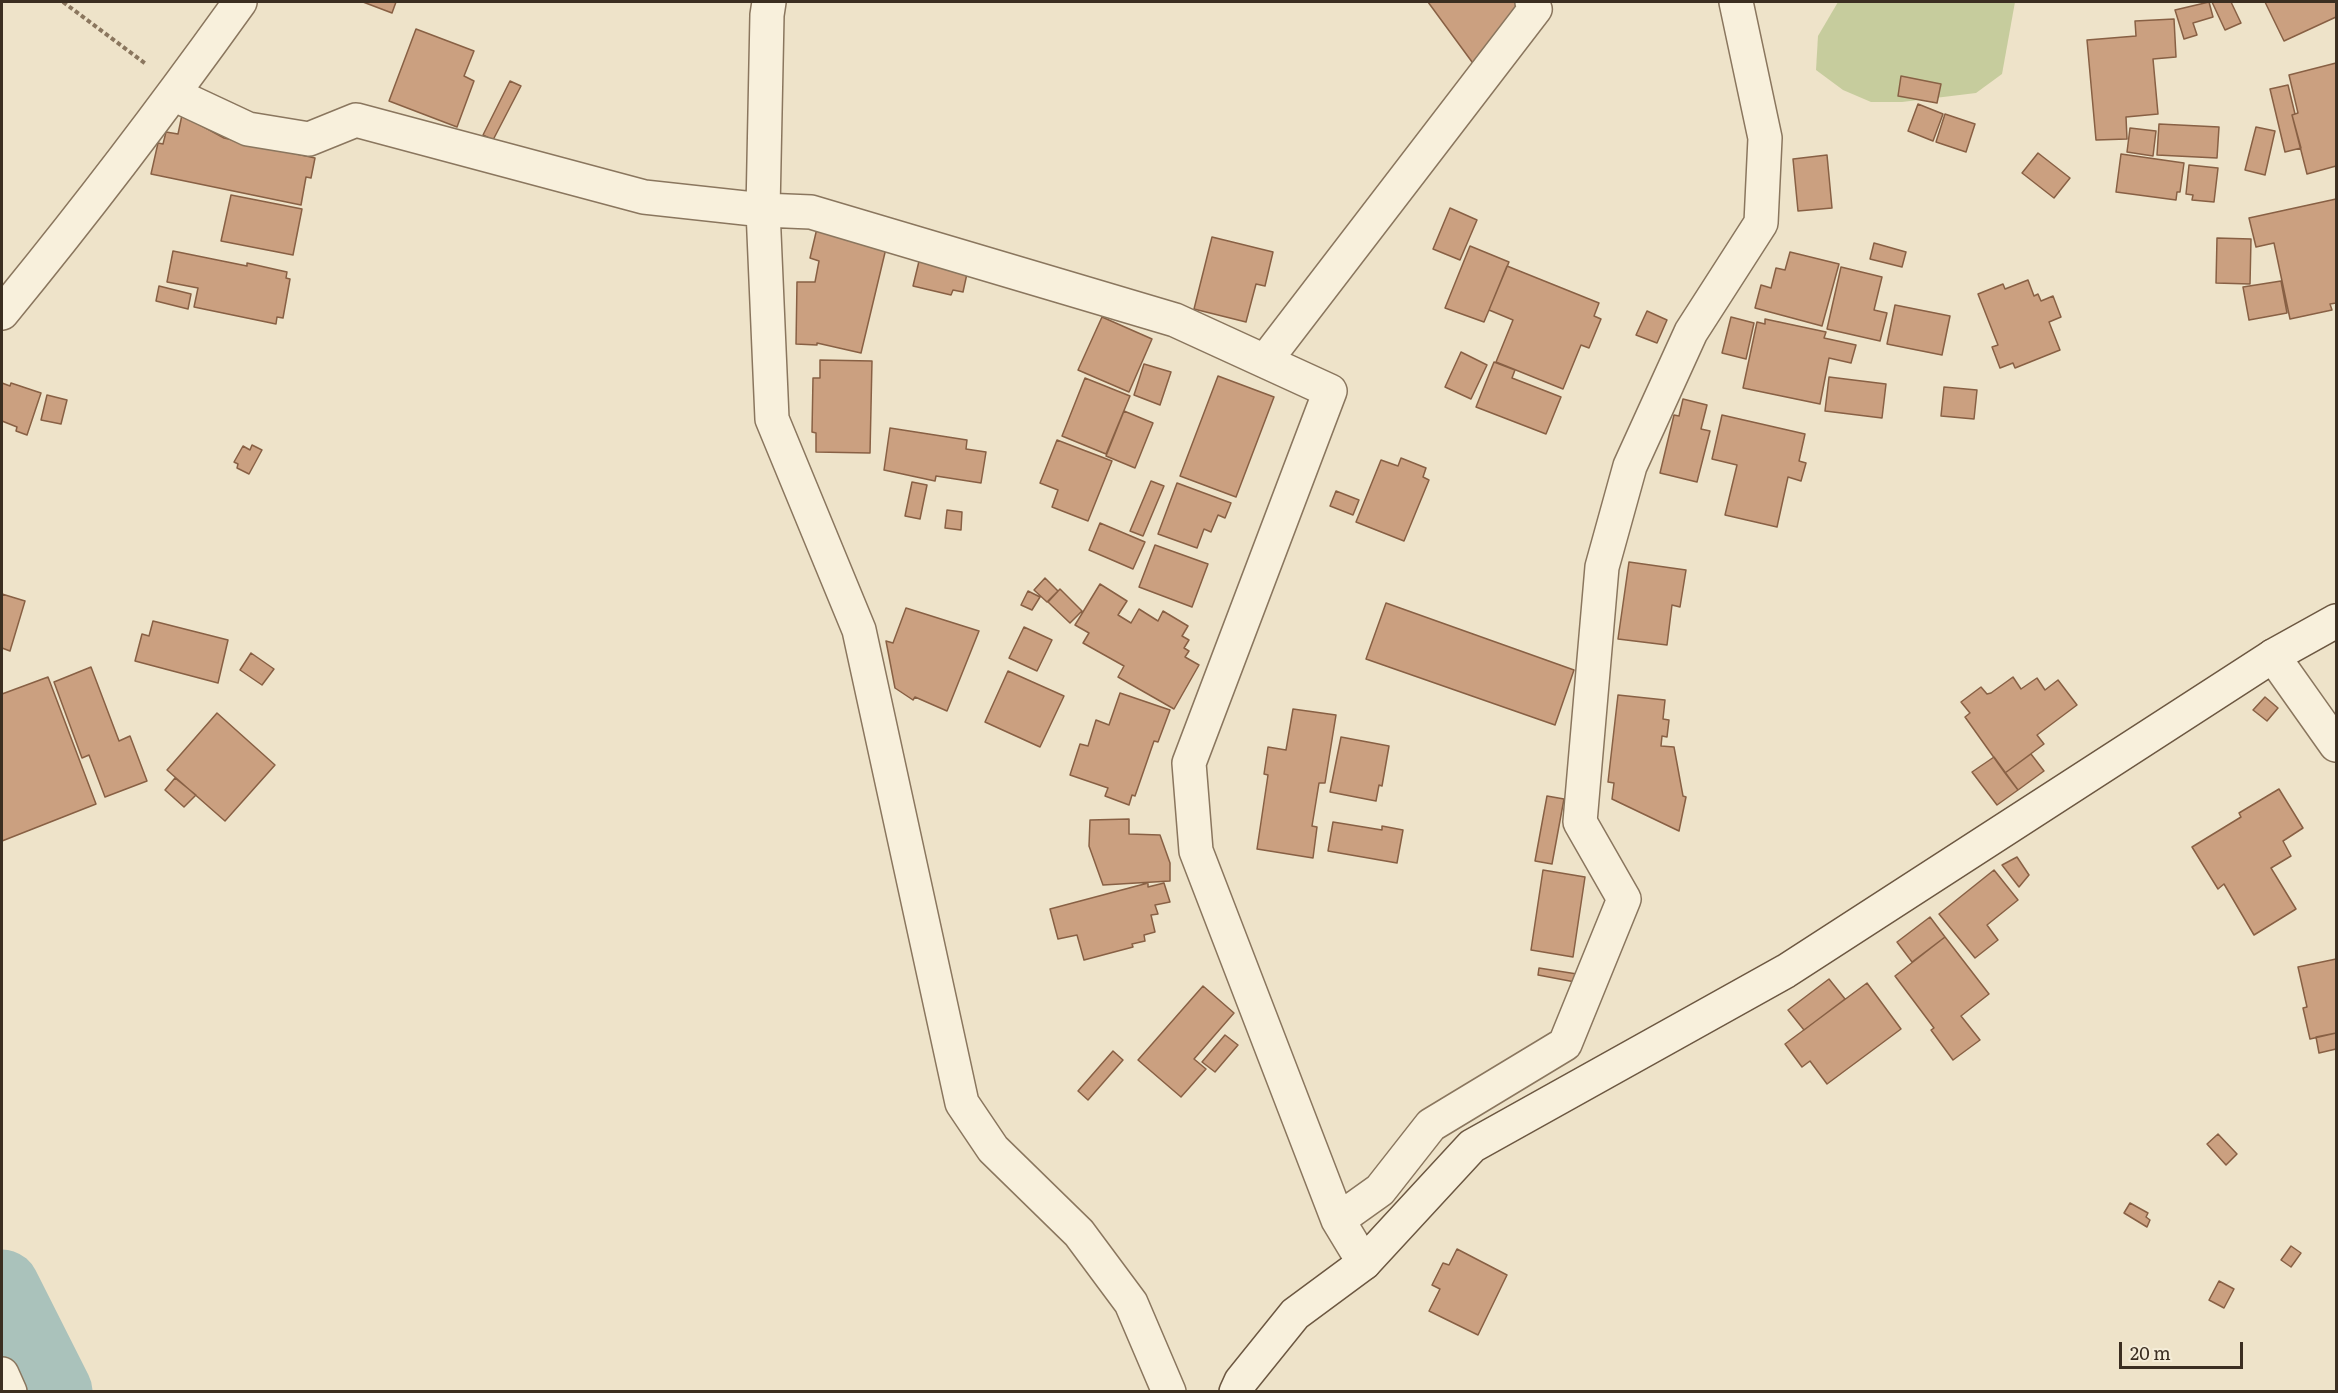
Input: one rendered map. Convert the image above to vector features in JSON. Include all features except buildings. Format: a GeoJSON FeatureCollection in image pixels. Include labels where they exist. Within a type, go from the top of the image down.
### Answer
{"type":"FeatureCollection","features":[{"type":"Feature","properties":{"kind":"street"},"geometry":{"type":"LineString","coordinates":[[2,313],[178,89],[240,2]]}},
{"type":"Feature","properties":{"kind":"street"},"geometry":{"type":"LineString","coordinates":[[769,2],[763,210],[772,419],[858,630],[962,1103],[993,1149],[1079,1233],[1131,1303],[1169,1392]]}},
{"type":"Feature","properties":{"kind":"street"},"geometry":{"type":"LineString","coordinates":[[1265,361],[1535,9],[1532,2]]}},
{"type":"Feature","properties":{"kind":"street"},"geometry":{"type":"LineString","coordinates":[[1338,1220],[1380,1190],[1431,1125],[1565,1044],[1624,899],[1580,822],[1602,567],[1630,466],[1686,342],[1761,223],[1765,138],[1736,2]]}},
{"type":"Feature","properties":{"kind":"street"},"geometry":{"type":"LineString","coordinates":[[178,89],[186,100],[248,129],[309,139],[356,120],[644,197],[763,210],[811,212],[1175,320],[1330,391],[1189,763],[1196,851],[1338,1220],[1364,1263]]}},
{"type":"Feature","properties":{"kind":"street"},"geometry":{"type":"LineString","coordinates":[[1236,1392],[1241,1381],[1295,1314],[1364,1263],[1473,1146],[1785,971],[2273,656],[2337,621]]}},
{"type":"Feature","properties":{"kind":"street"},"geometry":{"type":"LineString","coordinates":[[2273,656],[2337,744]]}},
{"type":"Feature","properties":{"kind":"street"},"geometry":{"type":"LineString","coordinates":[[2,1374],[10,1392]]}},
{"type":"Feature","properties":{"kind":"path"},"geometry":{"type":"LineString","coordinates":[[63,2],[178,89]]}},
{"type":"Feature","properties":{"kind":"green space"},"geometry":{"type":"Polygon","coordinates":[[[1838,2],[2015,2],[2002,74],[1976,93],[1902,102],[1871,102],[1843,90],[1816,70],[1818,36],[1838,2]]]}},
{"type":"Feature","properties":{"kind":"waterway"},"geometry":{"type":"LineString","coordinates":[[2,1287],[55,1392]]}}]}
